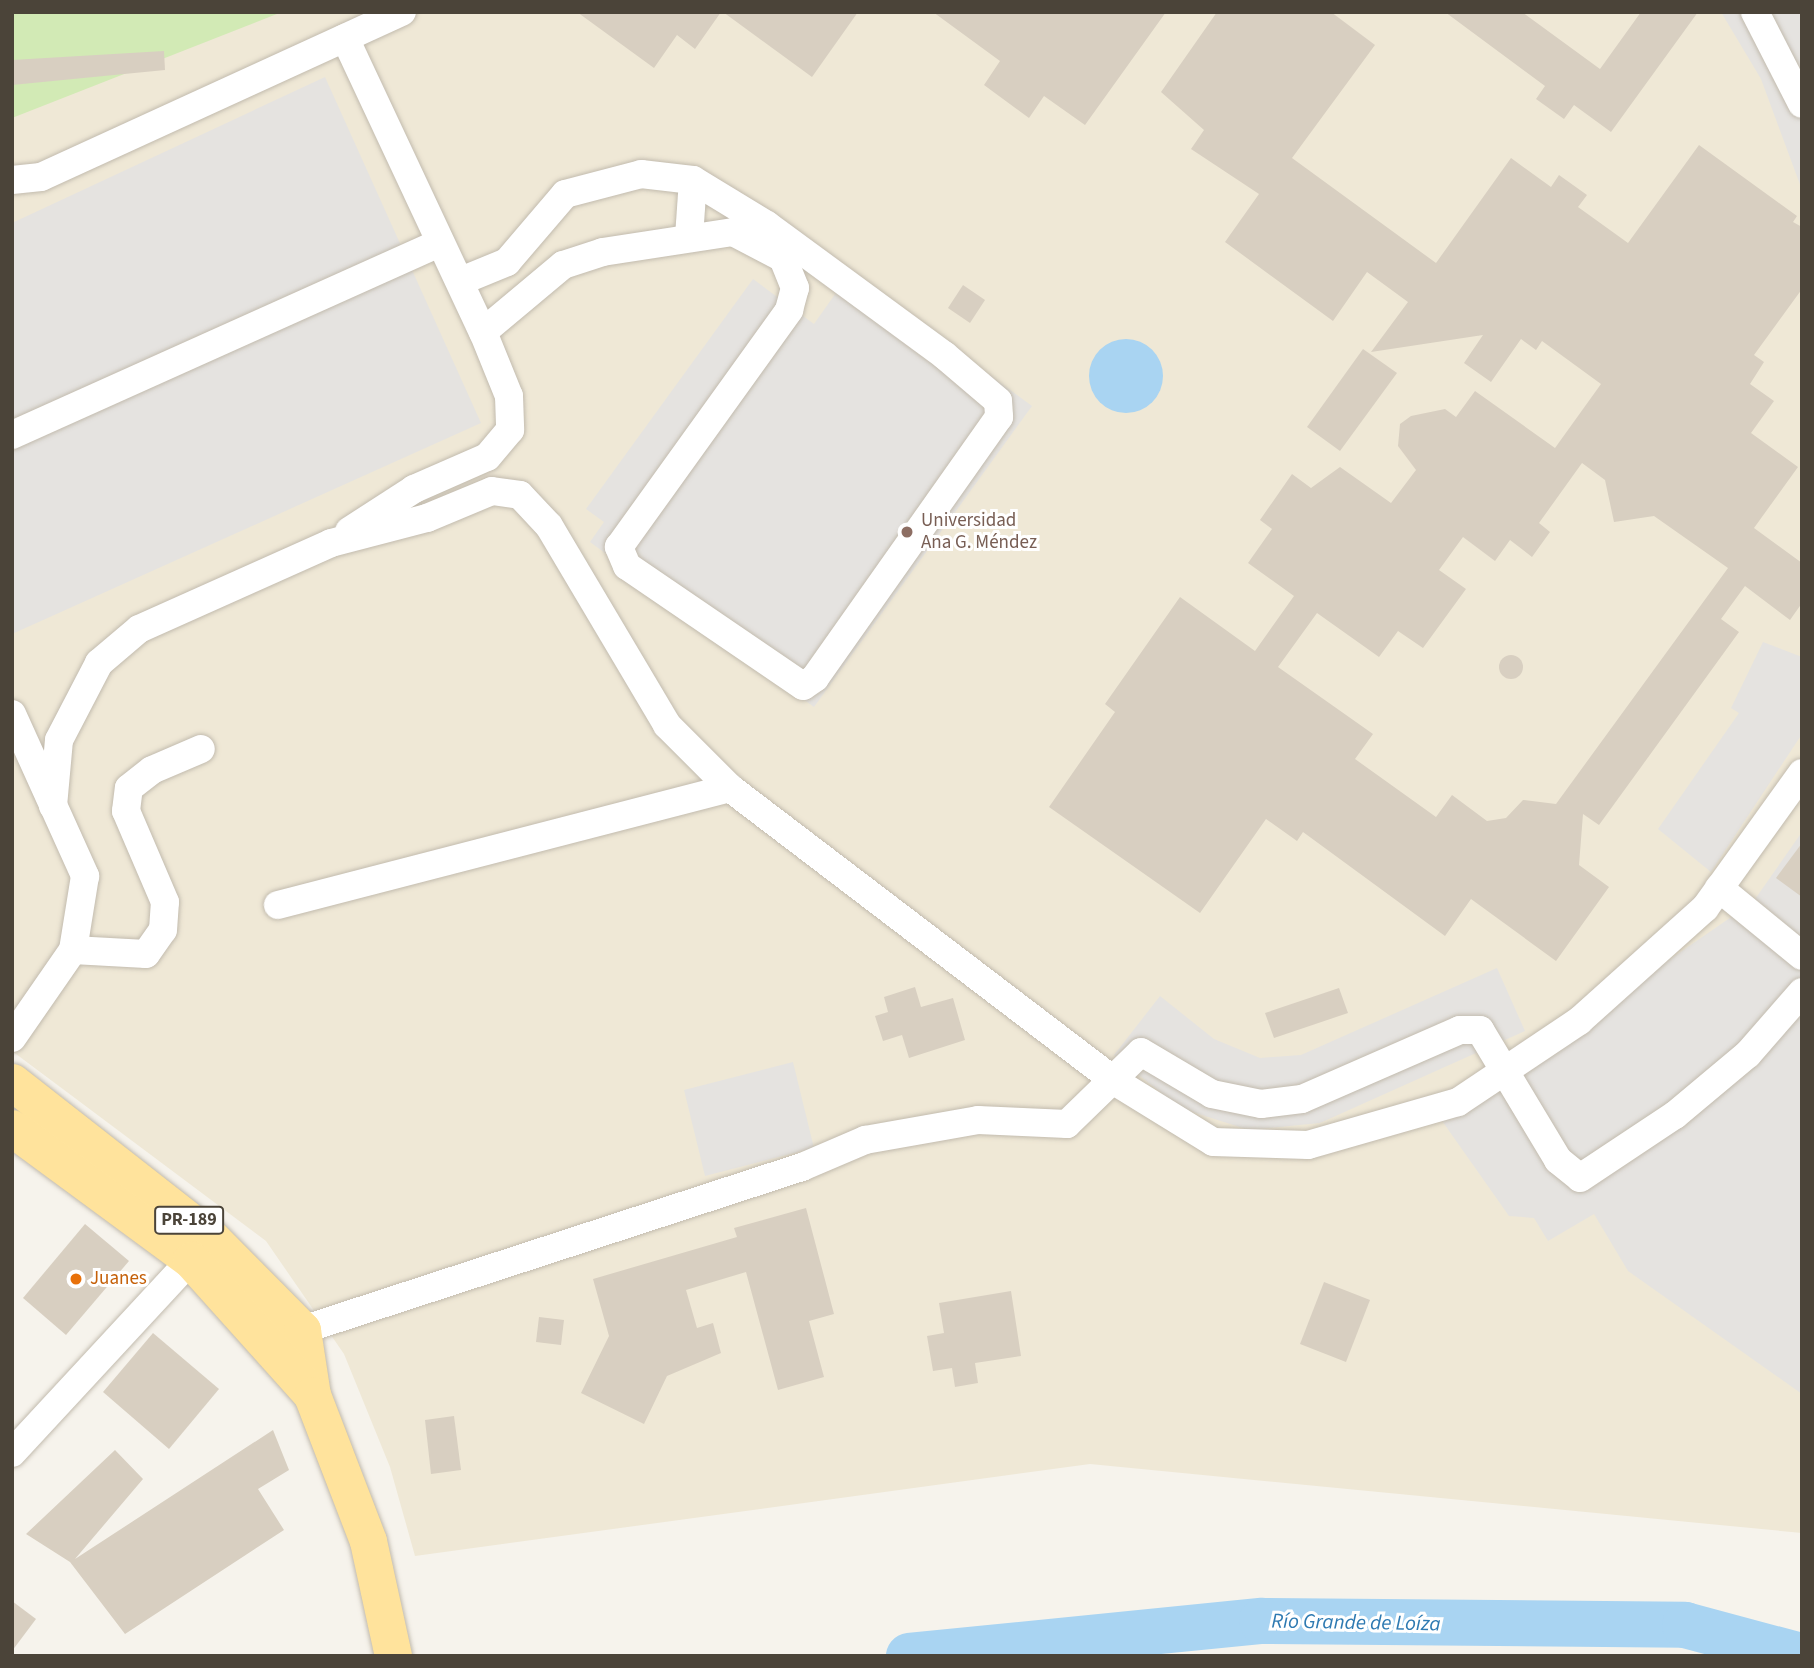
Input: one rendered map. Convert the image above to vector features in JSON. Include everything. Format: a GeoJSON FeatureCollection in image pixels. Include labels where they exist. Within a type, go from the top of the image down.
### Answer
{"type":"FeatureCollection","features":[{"type":"Feature","properties":{"kind":"main road","name":"PR-189"},"geometry":{"type":"LineString","coordinates":[[12,1083],[210,1237],[302,1330],[312,1395],[369,1541],[393,1656]]}},
{"type":"Feature","properties":{"kind":"main road","name":"PR-189"},"geometry":{"type":"LineString","coordinates":[[12,1128],[191,1260],[312,1395]]}},
{"type":"Feature","properties":{"kind":"street"},"geometry":{"type":"LineString","coordinates":[[12,180],[41,177],[402,12]]}},
{"type":"Feature","properties":{"kind":"street"},"geometry":{"type":"LineString","coordinates":[[1755,12],[1802,104]]}},
{"type":"Feature","properties":{"kind":"street"},"geometry":{"type":"LineString","coordinates":[[53,806],[59,740],[99,663],[139,629],[331,543],[414,489],[487,457],[510,430],[509,396],[483,332],[345,38]]}},
{"type":"Feature","properties":{"kind":"street"},"geometry":{"type":"LineString","coordinates":[[461,281],[507,262],[565,194],[641,174],[693,180],[881,307],[1000,408],[996,426],[815,678],[803,686],[621,557],[631,523],[789,310],[794,288],[783,258],[748,235],[689,237],[563,265],[483,332]]}},
{"type":"Feature","properties":{"kind":"street"},"geometry":{"type":"LineString","coordinates":[[689,237],[693,180]]}},
{"type":"Feature","properties":{"kind":"street"},"geometry":{"type":"LineString","coordinates":[[12,435],[439,243]]}},
{"type":"Feature","properties":{"kind":"street"},"geometry":{"type":"LineString","coordinates":[[331,543],[427,518],[492,491],[520,495],[549,526],[667,725],[730,788],[1115,1082],[1213,1142],[1308,1145],[1458,1102],[1579,1021],[1719,888],[1802,774]]}},
{"type":"Feature","properties":{"kind":"street"},"geometry":{"type":"LineString","coordinates":[[12,714],[85,876],[73,950],[12,1038]]}},
{"type":"Feature","properties":{"kind":"street"},"geometry":{"type":"LineString","coordinates":[[73,950],[146,954],[163,930],[165,902],[126,811],[129,788],[152,770],[201,749]]}},
{"type":"Feature","properties":{"kind":"street"},"geometry":{"type":"LineString","coordinates":[[278,905],[730,788]]}},
{"type":"Feature","properties":{"kind":"street"},"geometry":{"type":"LineString","coordinates":[[1719,888],[1802,956]]}},
{"type":"Feature","properties":{"kind":"street"},"geometry":{"type":"LineString","coordinates":[[302,1330],[803,1167],[865,1140],[978,1120],[1067,1124],[1115,1082],[1136,1054],[1149,1052],[1237,1104],[1302,1099],[1472,1028],[1487,1037],[1508,1069],[1558,1160],[1580,1178],[1675,1115],[1748,1054],[1802,992]]}},
{"type":"Feature","properties":{"kind":"street"},"geometry":{"type":"LineString","coordinates":[[12,1453],[191,1260]]}},
{"type":"Feature","properties":{"kind":"shaded area","name":"Universidad Ana G. Méndez"},"geometry":{"type":"Polygon","coordinates":[[[12,12],[1802,12],[1802,1533],[1090,1464],[415,1556],[390,1467],[344,1354],[266,1241],[12,1051],[12,12]]]}},
{"type":"Feature","properties":{"kind":"shaded area"},"geometry":{"type":"Polygon","coordinates":[[[1721,12],[1802,12],[1802,190],[1761,79],[1721,12]]]}},
{"type":"Feature","properties":{"kind":"shaded area"},"geometry":{"type":"Polygon","coordinates":[[[325,77],[481,423],[12,634],[12,223],[325,77]]]}},
{"type":"Feature","properties":{"kind":"shaded area"},"geometry":{"type":"Polygon","coordinates":[[[850,273],[1032,406],[814,707],[590,542],[604,522],[586,509],[753,279],[814,324],[850,273]]]}},
{"type":"Feature","properties":{"kind":"shaded area"},"geometry":{"type":"Polygon","coordinates":[[[1763,642],[1802,657],[1802,734],[1711,872],[1658,829],[1739,713],[1731,708],[1763,642]]]}},
{"type":"Feature","properties":{"kind":"shaded area"},"geometry":{"type":"Polygon","coordinates":[[[1802,832],[1802,1394],[1628,1271],[1594,1214],[1548,1241],[1534,1218],[1509,1216],[1440,1118],[1753,902],[1802,832]]]}},
{"type":"Feature","properties":{"kind":"shaded area"},"geometry":{"type":"Polygon","coordinates":[[[1497,968],[1525,1031],[1320,1123],[1249,1130],[1180,1108],[1114,1055],[1160,996],[1214,1039],[1260,1058],[1301,1055],[1497,968]]]}},
{"type":"Feature","properties":{"kind":"shaded area"},"geometry":{"type":"Polygon","coordinates":[[[793,1062],[814,1148],[705,1176],[684,1090],[793,1062]]]}},
{"type":"Feature","properties":{"kind":"green space"},"geometry":{"type":"Polygon","coordinates":[[[12,12],[282,12],[12,118],[12,12]]]}},
{"type":"Feature","properties":{"kind":"water"},"geometry":{"type":"Polygon","coordinates":[[[1126,339],[1140,342],[1152,350],[1160,362],[1163,376],[1160,390],[1152,402],[1140,410],[1126,413],[1112,410],[1100,402],[1092,390],[1089,376],[1092,362],[1100,350],[1112,342],[1126,339]]]}},
{"type":"Feature","properties":{"kind":"building"},"geometry":{"type":"Polygon","coordinates":[[[577,12],[721,12],[695,49],[677,35],[654,68],[577,12]]]}},
{"type":"Feature","properties":{"kind":"building"},"geometry":{"type":"Polygon","coordinates":[[[723,12],[858,12],[812,77],[723,12]]]}},
{"type":"Feature","properties":{"kind":"building"},"geometry":{"type":"Polygon","coordinates":[[[933,12],[1166,12],[1085,125],[1044,96],[1029,118],[984,85],[1000,61],[933,12]]]}},
{"type":"Feature","properties":{"kind":"building"},"geometry":{"type":"Polygon","coordinates":[[[1217,12],[1331,12],[1375,45],[1292,158],[1436,263],[1511,158],[1551,187],[1559,175],[1587,195],[1578,207],[1628,243],[1699,145],[1797,216],[1793,222],[1802,227],[1802,289],[1754,355],[1764,362],[1750,384],[1774,401],[1751,433],[1798,467],[1754,528],[1802,563],[1802,603],[1790,620],[1745,586],[1721,619],[1739,632],[1599,825],[1583,814],[1579,865],[1609,887],[1556,961],[1471,899],[1445,936],[1303,832],[1297,841],[1266,819],[1200,913],[1049,807],[1115,712],[1105,704],[1180,597],[1255,651],[1294,596],[1248,563],[1272,529],[1260,520],[1292,474],[1311,488],[1340,467],[1391,503],[1416,470],[1398,446],[1400,424],[1411,416],[1445,409],[1456,417],[1475,391],[1555,448],[1601,384],[1542,341],[1536,350],[1521,339],[1491,382],[1464,363],[1483,335],[1371,352],[1408,302],[1367,272],[1333,321],[1225,242],[1259,194],[1191,149],[1204,130],[1161,92],[1217,12]],[[1582,463],[1539,523],[1550,532],[1532,557],[1510,540],[1495,561],[1463,537],[1439,570],[1466,589],[1423,648],[1398,631],[1379,657],[1317,613],[1278,667],[1373,734],[1355,759],[1436,817],[1452,795],[1487,821],[1506,818],[1523,800],[1556,804],[1728,568],[1654,516],[1614,522],[1605,480],[1582,463]]]}},
{"type":"Feature","properties":{"kind":"building"},"geometry":{"type":"Polygon","coordinates":[[[1445,12],[1522,12],[1600,69],[1641,12],[1698,12],[1611,132],[1574,105],[1564,119],[1536,99],[1545,86],[1445,12]]]}},
{"type":"Feature","properties":{"kind":"building"},"geometry":{"type":"Polygon","coordinates":[[[164,51],[165,70],[12,85],[12,60],[164,51]]]}},
{"type":"Feature","properties":{"kind":"building"},"geometry":{"type":"Polygon","coordinates":[[[963,285],[985,300],[970,323],[948,308],[963,285]]]}},
{"type":"Feature","properties":{"kind":"building"},"geometry":{"type":"Polygon","coordinates":[[[1363,349],[1397,373],[1340,451],[1307,427],[1363,349]]]}},
{"type":"Feature","properties":{"kind":"building"},"geometry":{"type":"Polygon","coordinates":[[[1511,655],[1522,662],[1523,667],[1516,678],[1511,679],[1500,672],[1499,667],[1506,656],[1511,655]]]}},
{"type":"Feature","properties":{"kind":"building"},"geometry":{"type":"Polygon","coordinates":[[[1802,843],[1802,897],[1776,878],[1802,843]]]}},
{"type":"Feature","properties":{"kind":"building"},"geometry":{"type":"Polygon","coordinates":[[[915,987],[921,1007],[953,998],[965,1040],[909,1058],[902,1035],[883,1041],[875,1016],[888,1012],[884,997],[915,987]]]}},
{"type":"Feature","properties":{"kind":"building"},"geometry":{"type":"Polygon","coordinates":[[[1339,988],[1348,1013],[1274,1038],[1265,1013],[1339,988]]]}},
{"type":"Feature","properties":{"kind":"building"},"geometry":{"type":"Polygon","coordinates":[[[806,1208],[834,1314],[809,1321],[824,1377],[778,1390],[746,1272],[686,1290],[697,1328],[713,1323],[721,1353],[667,1376],[644,1424],[581,1393],[609,1336],[593,1279],[737,1237],[734,1228],[806,1208]]]}},
{"type":"Feature","properties":{"kind":"building","name":"Juanes"},"geometry":{"type":"Polygon","coordinates":[[[85,1224],[129,1261],[66,1335],[23,1298],[85,1224]]]}},
{"type":"Feature","properties":{"kind":"building"},"geometry":{"type":"Polygon","coordinates":[[[1324,1282],[1370,1300],[1346,1362],[1300,1344],[1324,1282]]]}},
{"type":"Feature","properties":{"kind":"building"},"geometry":{"type":"Polygon","coordinates":[[[1011,1291],[1021,1356],[975,1363],[978,1383],[955,1387],[952,1368],[933,1371],[927,1336],[944,1333],[939,1303],[1011,1291]]]}},
{"type":"Feature","properties":{"kind":"building"},"geometry":{"type":"Polygon","coordinates":[[[539,1317],[564,1320],[561,1345],[536,1342],[539,1317]]]}},
{"type":"Feature","properties":{"kind":"building"},"geometry":{"type":"Polygon","coordinates":[[[153,1333],[219,1389],[169,1449],[103,1392],[153,1333]]]}},
{"type":"Feature","properties":{"kind":"building"},"geometry":{"type":"Polygon","coordinates":[[[454,1416],[461,1470],[431,1474],[425,1420],[454,1416]]]}},
{"type":"Feature","properties":{"kind":"building"},"geometry":{"type":"Polygon","coordinates":[[[273,1430],[289,1470],[258,1489],[284,1530],[125,1634],[70,1562],[26,1534],[115,1450],[143,1479],[75,1559],[273,1430]]]}},
{"type":"Feature","properties":{"kind":"building"},"geometry":{"type":"Polygon","coordinates":[[[12,1601],[36,1619],[12,1651],[12,1601]]]}},
{"type":"Feature","properties":{"kind":"waterway","name":"Río Grande de Loíza"},"geometry":{"type":"LineString","coordinates":[[909,1656],[1262,1621],[1685,1625],[1801,1656]]}},
{"type":"Feature","properties":{"kind":"place","name":"Universidad Ana G. Méndez"},"geometry":{"type":"Point","coordinates":[907,532]}},
{"type":"Feature","properties":{"kind":"place","name":"Juanes"},"geometry":{"type":"Point","coordinates":[76,1279]}}]}
